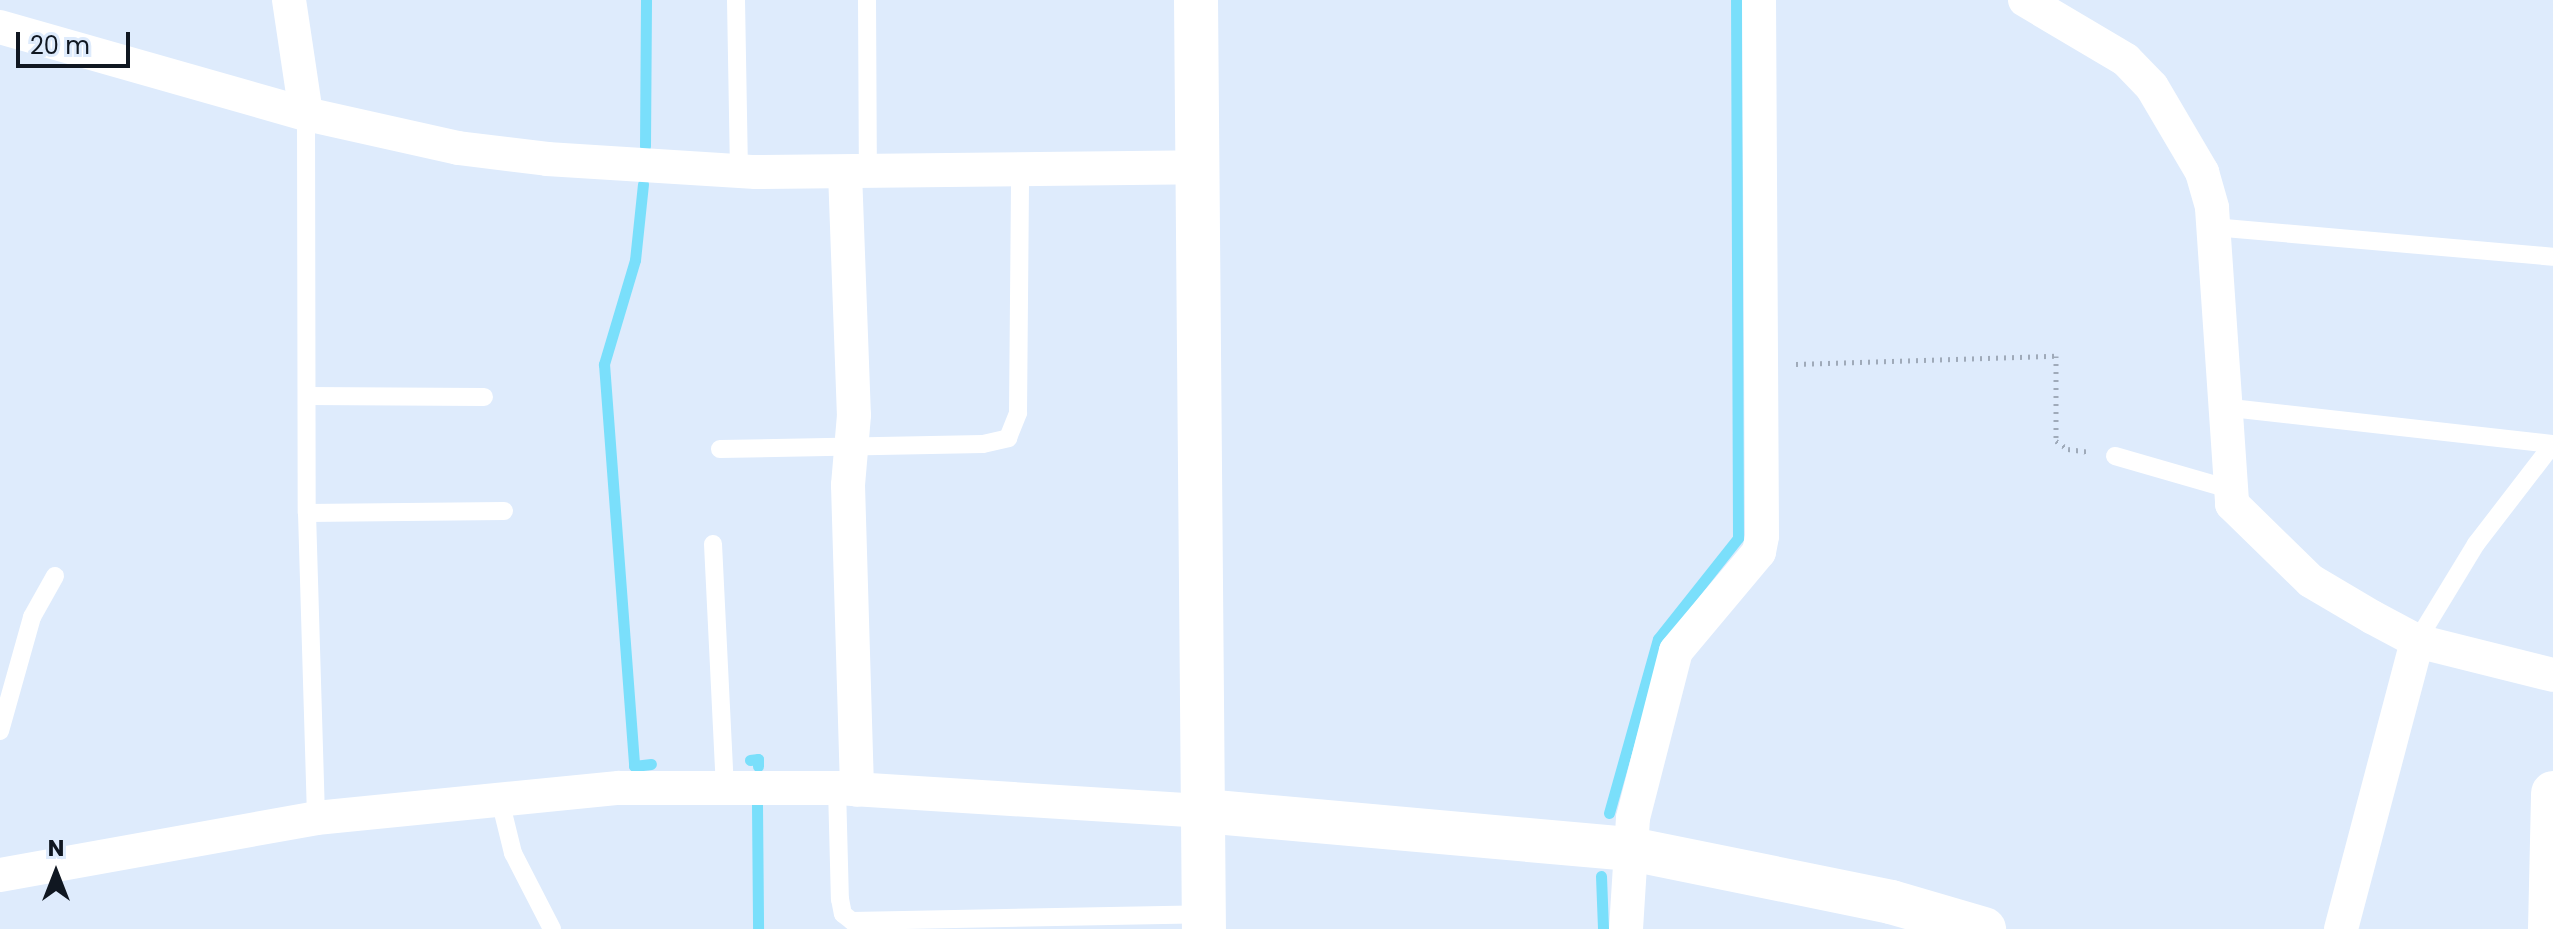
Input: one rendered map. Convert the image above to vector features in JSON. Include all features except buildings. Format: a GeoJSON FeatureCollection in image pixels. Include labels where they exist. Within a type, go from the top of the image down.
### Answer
{"type":"FeatureCollection","features":[{"type":"Feature","properties":{"kind":"street"},"geometry":{"type":"LineString","coordinates":[[289,0],[306,114]]}},
{"type":"Feature","properties":{"kind":"street"},"geometry":{"type":"LineString","coordinates":[[1196,0],[1204,922]]}},
{"type":"Feature","properties":{"kind":"street"},"geometry":{"type":"LineString","coordinates":[[1626,929],[1633,818],[1676,651],[1759,552],[1759,0]]}},
{"type":"Feature","properties":{"kind":"street"},"geometry":{"type":"LineString","coordinates":[[2025,0],[2096,39],[2152,87],[2202,172],[2213,227],[2222,407],[2232,504],[2311,581],[2417,641],[2553,675]]}},
{"type":"Feature","properties":{"kind":"street"},"geometry":{"type":"LineString","coordinates":[[0,27],[306,114],[458,148],[643,168],[739,172],[1199,167]]}},
{"type":"Feature","properties":{"kind":"street"},"geometry":{"type":"LineString","coordinates":[[847,789],[848,485],[853,445],[856,172]]}},
{"type":"Feature","properties":{"kind":"street"},"geometry":{"type":"LineString","coordinates":[[2341,929],[2417,641]]}},
{"type":"Feature","properties":{"kind":"street"},"geometry":{"type":"LineString","coordinates":[[0,875],[316,818],[499,796],[725,786],[847,789],[1204,811],[1631,849],[1891,902],[1984,929]]}},
{"type":"Feature","properties":{"kind":"street"},"geometry":{"type":"LineString","coordinates":[[2550,929],[2553,793]]}},
{"type":"Feature","properties":{"kind":"lane"},"geometry":{"type":"LineString","coordinates":[[736,0],[739,172]]}},
{"type":"Feature","properties":{"kind":"lane"},"geometry":{"type":"LineString","coordinates":[[856,172],[867,0]]}},
{"type":"Feature","properties":{"kind":"lane"},"geometry":{"type":"LineString","coordinates":[[306,114],[307,513],[316,818]]}},
{"type":"Feature","properties":{"kind":"lane"},"geometry":{"type":"LineString","coordinates":[[720,449],[997,443],[1015,427],[1020,170]]}},
{"type":"Feature","properties":{"kind":"lane"},"geometry":{"type":"LineString","coordinates":[[2213,227],[2553,257]]}},
{"type":"Feature","properties":{"kind":"lane"},"geometry":{"type":"LineString","coordinates":[[308,396],[484,397]]}},
{"type":"Feature","properties":{"kind":"lane"},"geometry":{"type":"LineString","coordinates":[[2222,407],[2553,444],[2476,544],[2417,641]]}},
{"type":"Feature","properties":{"kind":"lane"},"geometry":{"type":"LineString","coordinates":[[2115,456],[2229,489]]}},
{"type":"Feature","properties":{"kind":"lane"},"geometry":{"type":"LineString","coordinates":[[307,513],[504,511]]}},
{"type":"Feature","properties":{"kind":"lane"},"geometry":{"type":"LineString","coordinates":[[713,544],[725,786]]}},
{"type":"Feature","properties":{"kind":"lane"},"geometry":{"type":"LineString","coordinates":[[0,731],[32,617],[55,576]]}},
{"type":"Feature","properties":{"kind":"lane"},"geometry":{"type":"LineString","coordinates":[[847,789],[840,899],[843,914],[852,921],[1204,922]]}},
{"type":"Feature","properties":{"kind":"lane"},"geometry":{"type":"LineString","coordinates":[[499,796],[513,853],[552,929]]}},
{"type":"Feature","properties":{"kind":"path"},"geometry":{"type":"LineString","coordinates":[[1760,365],[2056,356],[2056,441],[2068,449],[2115,456]]}},
{"type":"Feature","properties":{"kind":"waterway"},"geometry":{"type":"LineString","coordinates":[[645,146],[646,0]]}},
{"type":"Feature","properties":{"kind":"waterway"},"geometry":{"type":"LineString","coordinates":[[1609,813],[1658,639],[1738,538],[1736,0]]}},
{"type":"Feature","properties":{"kind":"waterway"},"geometry":{"type":"LineString","coordinates":[[643,184],[635,260],[604,364],[634,766],[651,764]]}},
{"type":"Feature","properties":{"kind":"waterway"},"geometry":{"type":"LineString","coordinates":[[750,760],[758,759],[758,766]]}},
{"type":"Feature","properties":{"kind":"waterway"},"geometry":{"type":"LineString","coordinates":[[757,805],[758,929]]}},
{"type":"Feature","properties":{"kind":"waterway"},"geometry":{"type":"LineString","coordinates":[[1601,876],[1603,929]]}}]}
